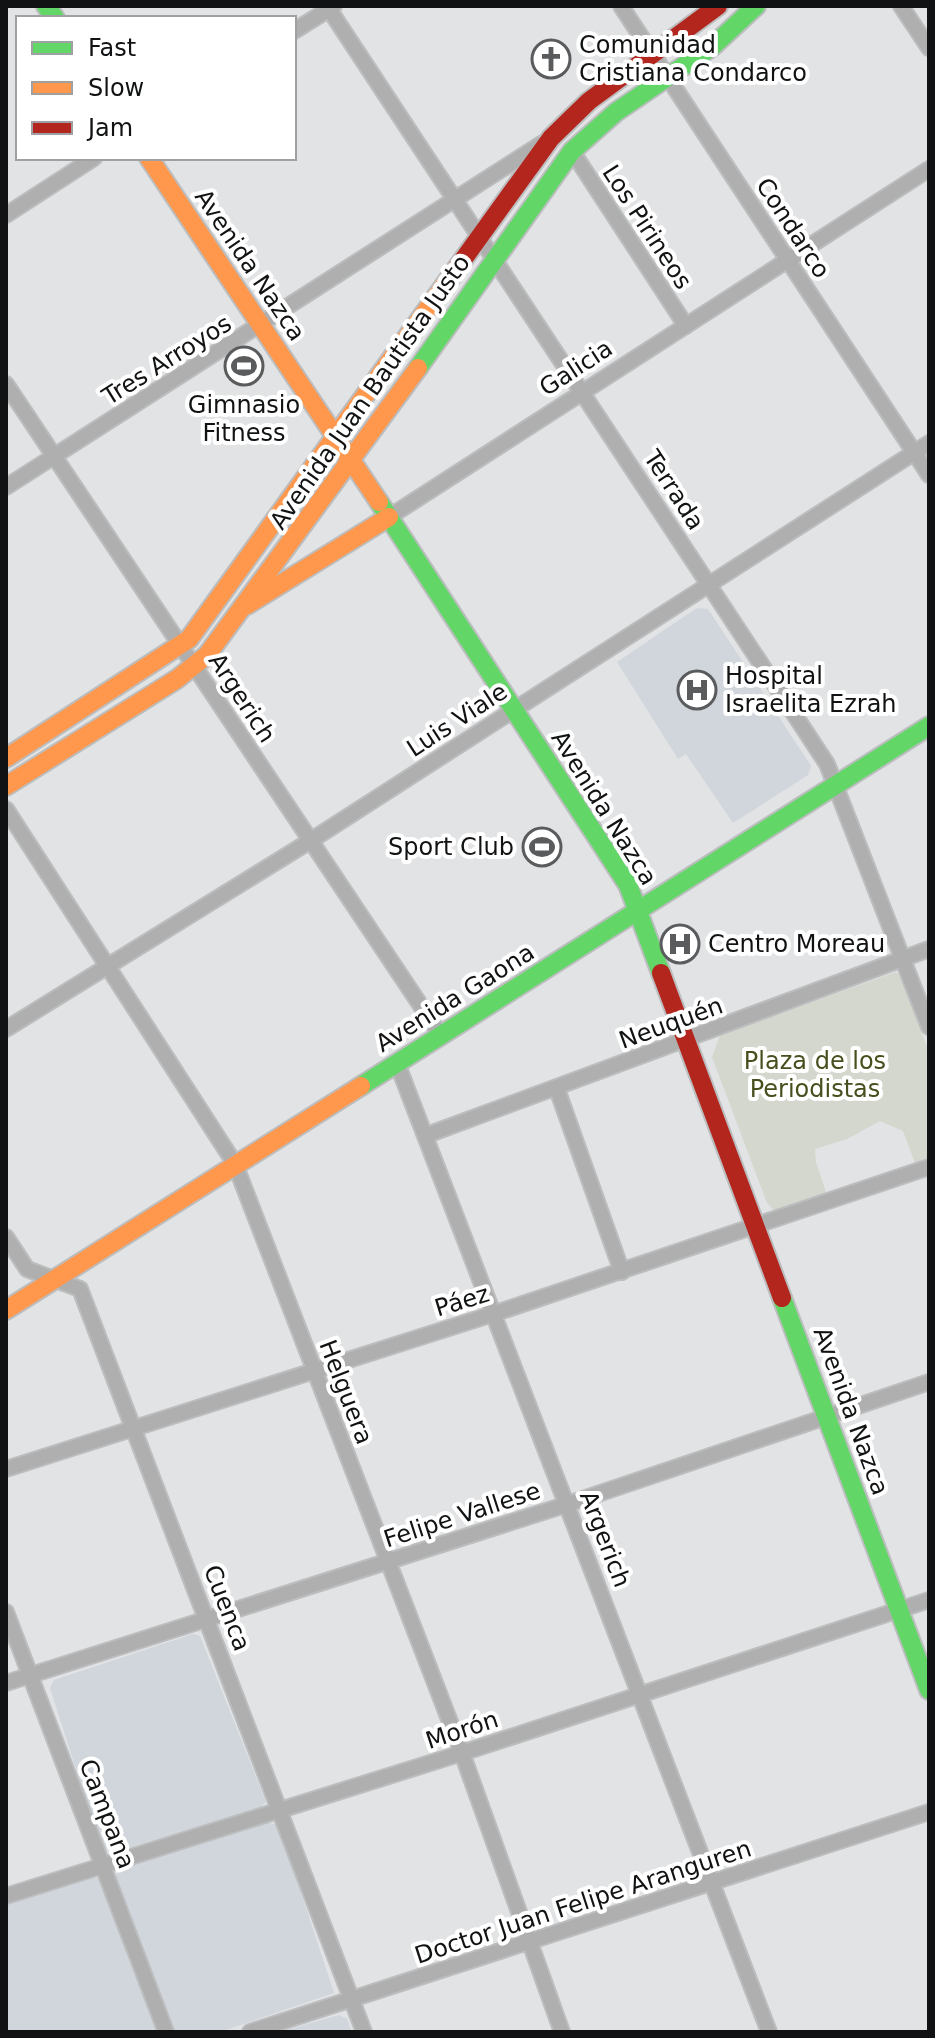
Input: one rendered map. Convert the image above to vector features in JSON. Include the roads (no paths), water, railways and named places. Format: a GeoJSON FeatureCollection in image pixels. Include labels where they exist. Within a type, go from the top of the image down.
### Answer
{"type":"FeatureCollection","features":[{"type":"Feature","properties":{"kind":"main road","name":"Avenida Juan Bautista Justo"},"geometry":{"type":"LineString","coordinates":[[6,758],[182,644],[209,613],[551,138],[589,101],[718,6]]}},
{"type":"Feature","properties":{"kind":"main road","name":"Avenida Juan Bautista Justo"},"geometry":{"type":"LineString","coordinates":[[6,786],[195,666],[247,605],[572,151],[599,125],[725,38],[756,6]]}},
{"type":"Feature","properties":{"kind":"main road","name":"Avenida Nazca"},"geometry":{"type":"LineString","coordinates":[[150,160],[335,434],[628,885],[929,1690]]}},
{"type":"Feature","properties":{"kind":"main road","name":"Galicia"},"geometry":{"type":"LineString","coordinates":[[247,605],[389,517]]}},
{"type":"Feature","properties":{"kind":"main road","name":"Avenida Gaona"},"geometry":{"type":"LineString","coordinates":[[6,1310],[929,726]]}},
{"type":"Feature","properties":{"kind":"street","name":"Condarco"},"geometry":{"type":"LineString","coordinates":[[621,6],[929,475]]}},
{"type":"Feature","properties":{"kind":"street"},"geometry":{"type":"LineString","coordinates":[[901,6],[927,39]]}},
{"type":"Feature","properties":{"kind":"street"},"geometry":{"type":"LineString","coordinates":[[296,30],[330,7]]}},
{"type":"Feature","properties":{"kind":"street","name":"Terrada"},"geometry":{"type":"LineString","coordinates":[[330,7],[827,764],[929,1027]]}},
{"type":"Feature","properties":{"kind":"street","name":"Tres Arroyos"},"geometry":{"type":"LineString","coordinates":[[6,487],[262,326],[551,138]]}},
{"type":"Feature","properties":{"kind":"street","name":"Los Pirineos"},"geometry":{"type":"LineString","coordinates":[[572,151],[686,326]]}},
{"type":"Feature","properties":{"kind":"street"},"geometry":{"type":"LineString","coordinates":[[6,215],[91,160]]}},
{"type":"Feature","properties":{"kind":"street","name":"Galicia"},"geometry":{"type":"LineString","coordinates":[[389,517],[929,169]]}},
{"type":"Feature","properties":{"kind":"street","name":"Argerich"},"geometry":{"type":"LineString","coordinates":[[6,384],[441,1036]]}},
{"type":"Feature","properties":{"kind":"street","name":"Luis Viale"},"geometry":{"type":"LineString","coordinates":[[6,1029],[310,841],[708,582],[929,443]]}},
{"type":"Feature","properties":{"kind":"street","name":"Helguera"},"geometry":{"type":"LineString","coordinates":[[6,809],[235,1164],[462,1753],[527,1942],[562,2032]]}},
{"type":"Feature","properties":{"kind":"street","name":"Neuquén"},"geometry":{"type":"LineString","coordinates":[[427,1135],[688,1041],[929,949]]}},
{"type":"Feature","properties":{"kind":"street","name":"Argerich"},"geometry":{"type":"LineString","coordinates":[[397,1063],[496,1313],[769,2032]]}},
{"type":"Feature","properties":{"kind":"street"},"geometry":{"type":"LineString","coordinates":[[557,1089],[622,1272]]}},
{"type":"Feature","properties":{"kind":"street","name":"Páez"},"geometry":{"type":"LineString","coordinates":[[6,1469],[622,1272],[929,1167]]}},
{"type":"Feature","properties":{"kind":"street","name":"Cuenca"},"geometry":{"type":"LineString","coordinates":[[6,1237],[27,1269],[80,1289],[364,2032]]}},
{"type":"Feature","properties":{"kind":"street","name":"Felipe Vallese"},"geometry":{"type":"LineString","coordinates":[[6,1683],[568,1504],[929,1382]]}},
{"type":"Feature","properties":{"kind":"street","name":"Morón"},"geometry":{"type":"LineString","coordinates":[[6,1896],[462,1753],[929,1600]]}},
{"type":"Feature","properties":{"kind":"street","name":"Campana"},"geometry":{"type":"LineString","coordinates":[[6,1612],[166,2032]]}},
{"type":"Feature","properties":{"kind":"street","name":"Doctor Juan Felipe Aranguren"},"geometry":{"type":"LineString","coordinates":[[250,2032],[929,1812]]}},
{"type":"Feature","properties":{"kind":"place","name":"Comunidad Cristiana Condarco"},"geometry":{"type":"Point","coordinates":[551,59]}},
{"type":"Feature","properties":{"kind":"place","name":"Gimnasio Fitness"},"geometry":{"type":"Point","coordinates":[244,366]}},
{"type":"Feature","properties":{"kind":"place","name":"Hospital Israelita Ezrah"},"geometry":{"type":"Point","coordinates":[697,690]}},
{"type":"Feature","properties":{"kind":"place","name":"Sport Club"},"geometry":{"type":"Point","coordinates":[542,847]}},
{"type":"Feature","properties":{"kind":"place","name":"Centro Moreau"},"geometry":{"type":"Point","coordinates":[680,944]}},
{"type":"Feature","properties":{"kind":"park label","name":"Plaza de los Periodistas"},"geometry":{"type":"Point","coordinates":[815,1075]}}]}
